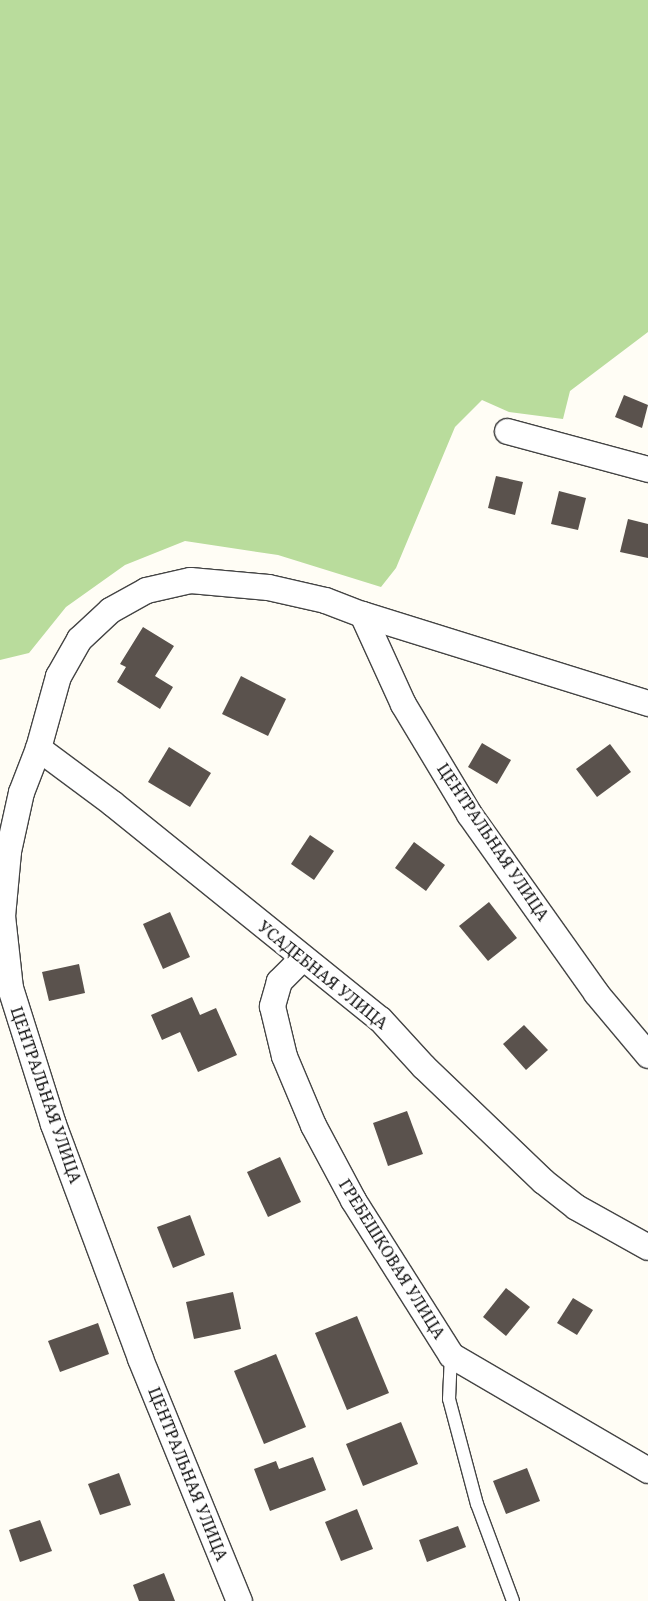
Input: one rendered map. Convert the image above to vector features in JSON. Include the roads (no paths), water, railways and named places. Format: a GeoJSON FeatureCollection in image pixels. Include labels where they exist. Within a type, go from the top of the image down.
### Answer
{"type":"FeatureCollection","features":[{"type":"Feature","properties":{"kind":"street"},"geometry":{"type":"LineString","coordinates":[[507,431],[648,469]]}},
{"type":"Feature","properties":{"kind":"street","name":"ЦЕНТРАЛЬНАЯ УЛИЦА"},"geometry":{"type":"LineString","coordinates":[[239,1601],[133,1339],[54,1124],[10,988],[2,916],[8,852],[21,792],[38,748],[58,676],[79,639],[110,610],[146,590],[190,580],[268,587],[325,600],[362,614],[648,702]]}},
{"type":"Feature","properties":{"kind":"street","name":"ЦЕНТРАЛЬНАЯ УЛИЦА"},"geometry":{"type":"LineString","coordinates":[[362,614],[403,704],[469,814],[596,992],[648,1055]]}},
{"type":"Feature","properties":{"kind":"street","name":"УСАДЕБНАЯ УЛИЦА"},"geometry":{"type":"LineString","coordinates":[[38,748],[112,803],[380,1019],[423,1066],[543,1181],[576,1206],[648,1247]]}},
{"type":"Feature","properties":{"kind":"street","name":"ГРЕБЕШКОВАЯ УЛИЦА"},"geometry":{"type":"LineString","coordinates":[[302,958],[279,980],[272,1006],[284,1056],[313,1125],[353,1200],[451,1355],[648,1470]]}},
{"type":"Feature","properties":{"kind":"lane"},"geometry":{"type":"LineString","coordinates":[[451,1355],[449,1399],[477,1504],[512,1601]]}}]}
